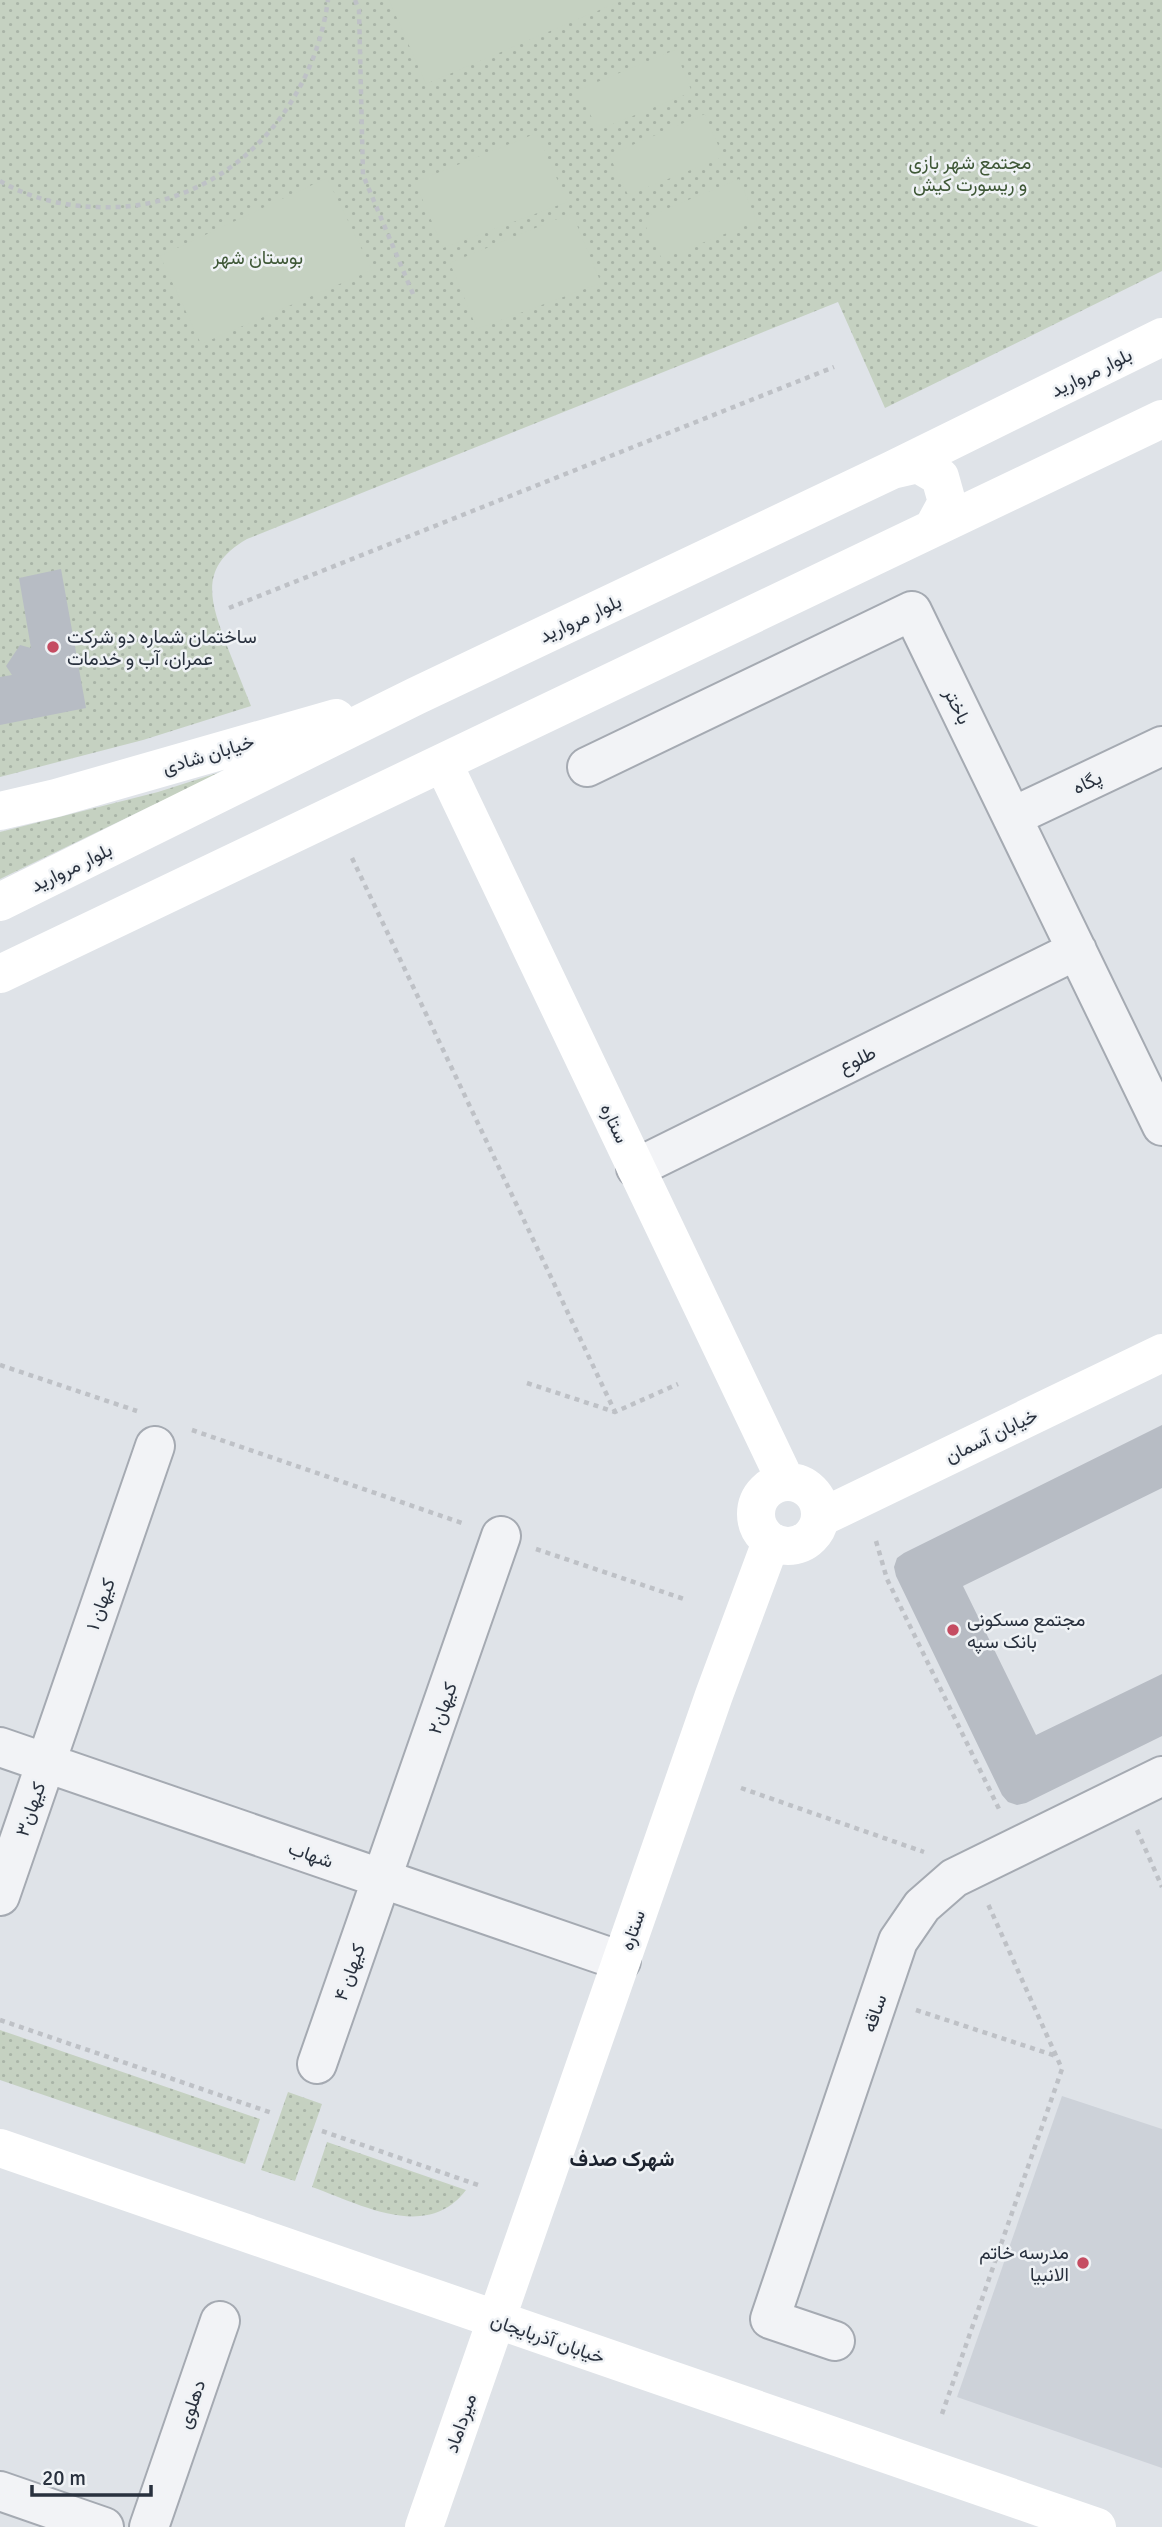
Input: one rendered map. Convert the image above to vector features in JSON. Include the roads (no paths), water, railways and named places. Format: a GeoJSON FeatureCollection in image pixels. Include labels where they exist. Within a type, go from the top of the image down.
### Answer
{"type":"FeatureCollection","features":[{"type":"Feature","properties":{"kind":"street","name":"بلوار مروارید"},"geometry":{"type":"LineString","coordinates":[[0,902],[416,696],[892,470],[1162,337]]}},
{"type":"Feature","properties":{"kind":"street"},"geometry":{"type":"LineString","coordinates":[[0,974],[1162,419]]}},
{"type":"Feature","properties":{"kind":"street"},"geometry":{"type":"LineString","coordinates":[[892,470],[918,464],[940,477],[947,502],[934,526]]}},
{"type":"Feature","properties":{"kind":"street","name":"باختر"},"geometry":{"type":"LineString","coordinates":[[587,768],[912,611],[1159,1113]]}},
{"type":"Feature","properties":{"kind":"street","name":"خیابان شادی"},"geometry":{"type":"LineString","coordinates":[[0,811],[104,785],[416,696]]}},
{"type":"Feature","properties":{"kind":"street","name":"پگاه"},"geometry":{"type":"LineString","coordinates":[[1012,817],[1162,746]]}},
{"type":"Feature","properties":{"kind":"street","name":"ستاره"},"geometry":{"type":"LineString","coordinates":[[443,763],[786,1482]]}},
{"type":"Feature","properties":{"kind":"street","name":"طلوع"},"geometry":{"type":"LineString","coordinates":[[636,1168],[1077,950]]}},
{"type":"Feature","properties":{"kind":"street","name":"خیابان آسمان"},"geometry":{"type":"LineString","coordinates":[[820,1518],[1162,1353]]}},
{"type":"Feature","properties":{"kind":"street","name":"کیهان ۱"},"geometry":{"type":"LineString","coordinates":[[46,1763],[155,1446]]}},
{"type":"Feature","properties":{"kind":"street"},"geometry":{"type":"LineString","coordinates":[[792,1482],[806,1487],[816,1497],[820,1518],[811,1537],[799,1545],[785,1546],[771,1542],[761,1531],[756,1518],[758,1503],[765,1491],[778,1483],[792,1482]]}},
{"type":"Feature","properties":{"kind":"street","name":"کیهان۲"},"geometry":{"type":"LineString","coordinates":[[382,1879],[502,1536]]}},
{"type":"Feature","properties":{"kind":"street","name":"ستاره"},"geometry":{"type":"LineString","coordinates":[[496,2320],[714,1695],[771,1542]]}},
{"type":"Feature","properties":{"kind":"street","name":"شهاب"},"geometry":{"type":"LineString","coordinates":[[0,1747],[621,1961]]}},
{"type":"Feature","properties":{"kind":"street","name":"کیهان۳"},"geometry":{"type":"LineString","coordinates":[[0,1896],[46,1763]]}},
{"type":"Feature","properties":{"kind":"street","name":"ساقه"},"geometry":{"type":"LineString","coordinates":[[835,2341],[770,2319],[898,1941],[922,1906],[954,1878],[1162,1776]]}},
{"type":"Feature","properties":{"kind":"street","name":"کیهان ۴"},"geometry":{"type":"LineString","coordinates":[[317,2064],[382,1879]]}},
{"type":"Feature","properties":{"kind":"street","name":"خیابان آذربایجان"},"geometry":{"type":"LineString","coordinates":[[0,2148],[1097,2527]]}},
{"type":"Feature","properties":{"kind":"street","name":"دهلوی"},"geometry":{"type":"LineString","coordinates":[[149,2527],[220,2320]]}},
{"type":"Feature","properties":{"kind":"street","name":"میرداماد"},"geometry":{"type":"LineString","coordinates":[[424,2527],[496,2320]]}},
{"type":"Feature","properties":{"kind":"street"},"geometry":{"type":"LineString","coordinates":[[0,2491],[104,2527]]}},
{"type":"Feature","properties":{"kind":"place","name":"ساختمان شماره دو شرکت عمران، آب و خدمات"},"geometry":{"type":"Point","coordinates":[53,647]}},
{"type":"Feature","properties":{"kind":"place","name":"مجتمع مسکونی بانک سپه"},"geometry":{"type":"Point","coordinates":[953,1630]}},
{"type":"Feature","properties":{"kind":"place","name":"مدرسه خاتم الانبیا"},"geometry":{"type":"Point","coordinates":[1083,2263]}},
{"type":"Feature","properties":{"kind":"district","name":"شهرک صدف"},"geometry":{"type":"Point","coordinates":[622,2159]}},
{"type":"Feature","properties":{"kind":"park label","name":"مجتمع شهر بازی و ریسورت کیش"},"geometry":{"type":"Point","coordinates":[970,173]}},
{"type":"Feature","properties":{"kind":"park label","name":"بوستان شهر"},"geometry":{"type":"Point","coordinates":[258,257]}}]}
